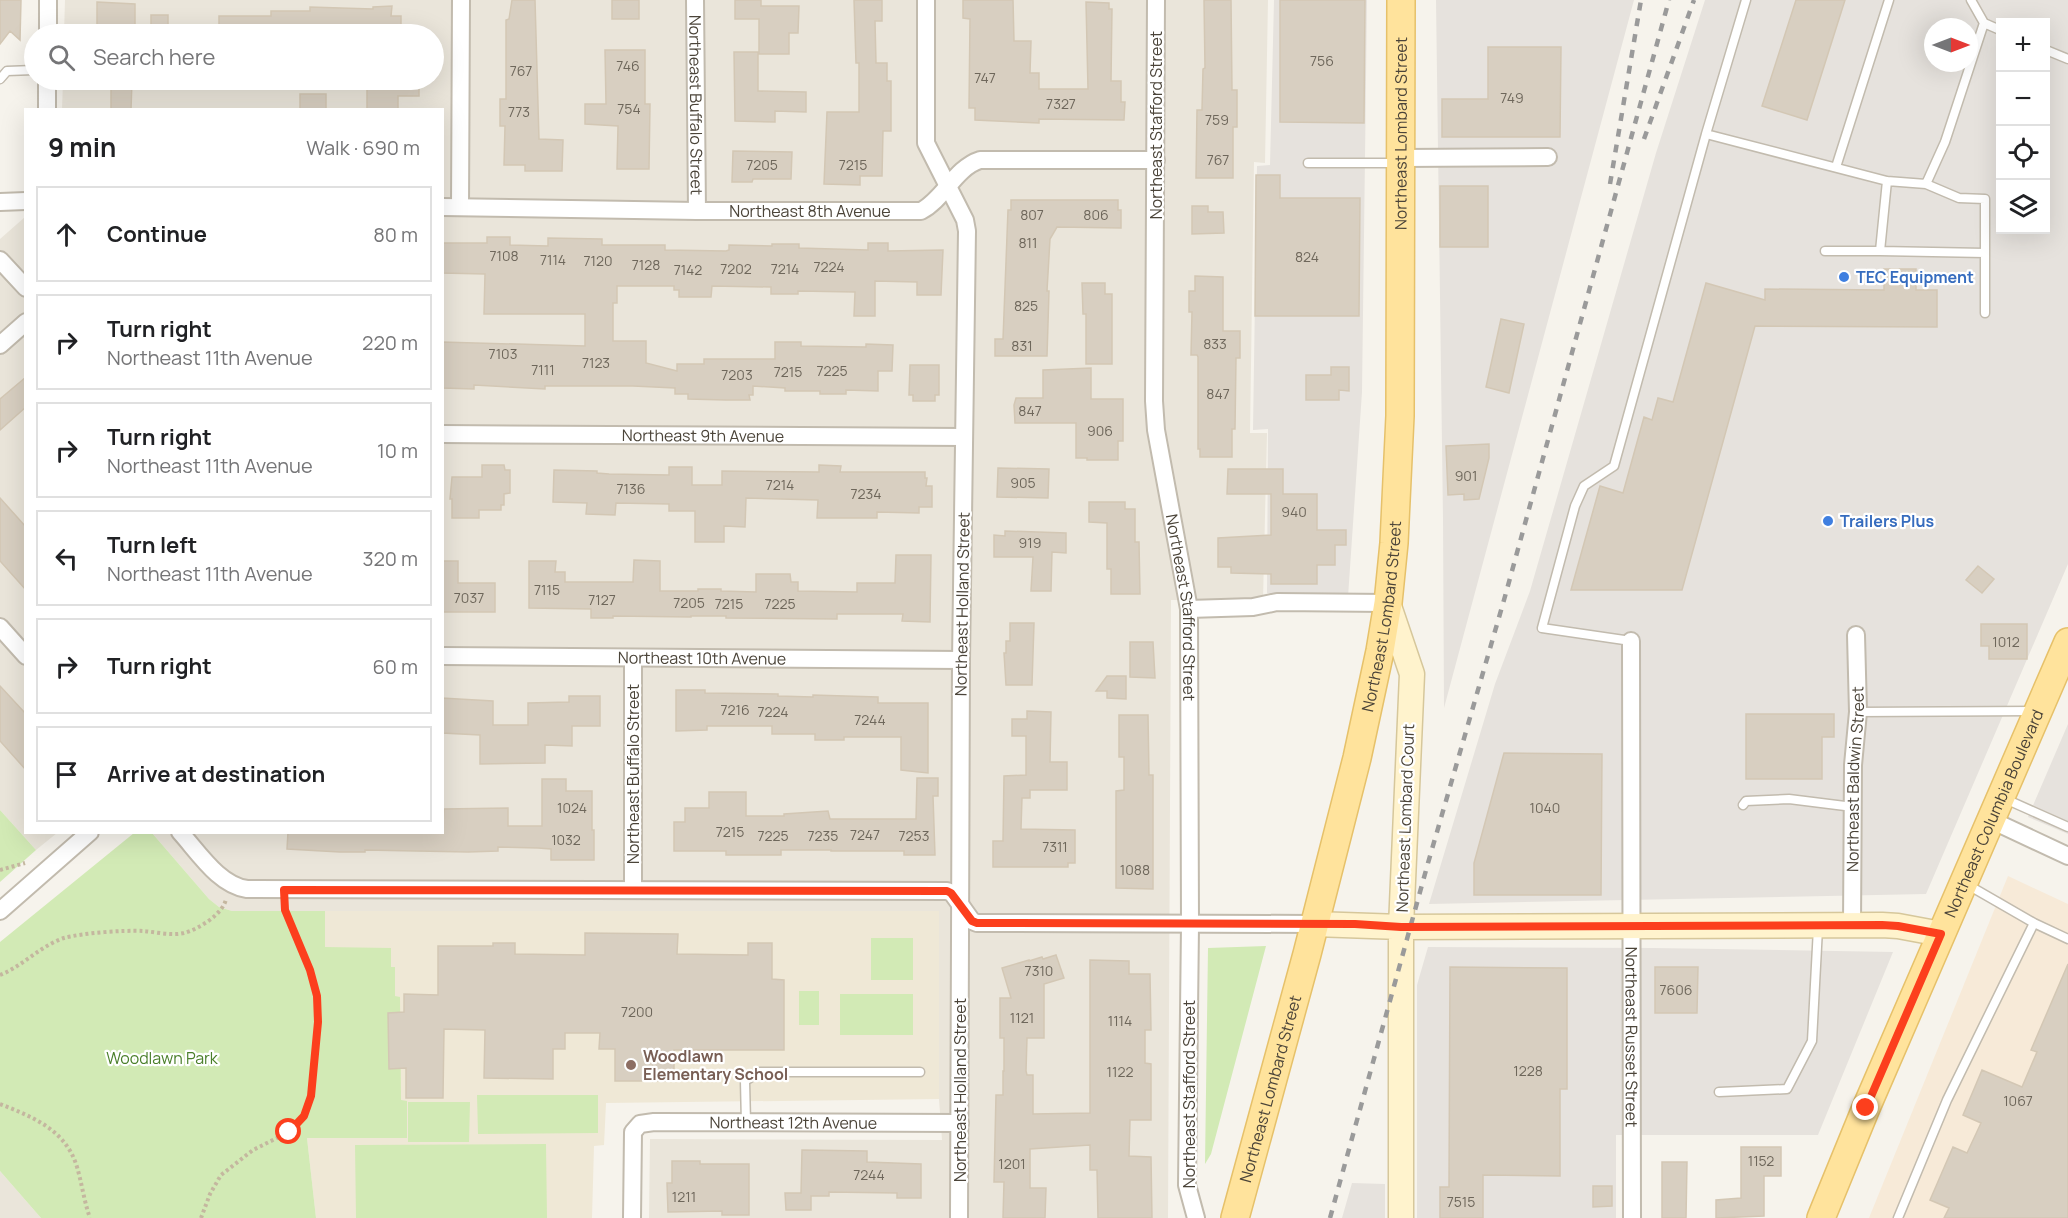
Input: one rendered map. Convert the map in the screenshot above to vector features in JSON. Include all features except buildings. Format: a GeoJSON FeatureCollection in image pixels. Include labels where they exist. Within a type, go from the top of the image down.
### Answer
{"type":"FeatureCollection","features":[{"type":"Feature","properties":{"kind":"main road","name":"Northeast Lombard Street"},"geometry":{"type":"LineString","coordinates":[[1235,1218],[1357,758],[1388,603],[1394,543],[1400,416],[1401,0]]}},
{"type":"Feature","properties":{"kind":"main road","name":"Northeast Columbia Boulevard"},"geometry":{"type":"LineString","coordinates":[[1821,1218],[1866,1108],[2068,642]]}},
{"type":"Feature","properties":{"kind":"street"},"geometry":{"type":"LineString","coordinates":[[48,0],[48,24]]}},
{"type":"Feature","properties":{"kind":"street"},"geometry":{"type":"LineString","coordinates":[[460,207],[461,0]]}},
{"type":"Feature","properties":{"kind":"street","name":"Northeast Buffalo Street"},"geometry":{"type":"LineString","coordinates":[[695,0],[696,211]]}},
{"type":"Feature","properties":{"kind":"street","name":"Northeast Holland Street"},"geometry":{"type":"LineString","coordinates":[[926,0],[926,143],[965,220],[967,231],[961,660],[960,1218]]}},
{"type":"Feature","properties":{"kind":"street","name":"Northeast Stafford Street"},"geometry":{"type":"LineString","coordinates":[[1156,0],[1154,401],[1156,430],[1189,609],[1190,925],[1187,1185],[1196,1218]]}},
{"type":"Feature","properties":{"kind":"street"},"geometry":{"type":"LineString","coordinates":[[47,90],[47,108]]}},
{"type":"Feature","properties":{"kind":"street"},"geometry":{"type":"LineString","coordinates":[[1401,160],[1548,157]]}},
{"type":"Feature","properties":{"kind":"street","name":"Northeast 8th Avenue"},"geometry":{"type":"LineString","coordinates":[[444,207],[696,211],[921,211],[930,207],[969,164],[980,160],[1156,160]]}},
{"type":"Feature","properties":{"kind":"street"},"geometry":{"type":"LineString","coordinates":[[0,202],[24,201]]}},
{"type":"Feature","properties":{"kind":"street"},"geometry":{"type":"LineString","coordinates":[[0,260],[24,286]]}},
{"type":"Feature","properties":{"kind":"street"},"geometry":{"type":"LineString","coordinates":[[0,345],[24,324]]}},
{"type":"Feature","properties":{"kind":"street","name":"Northeast 9th Avenue"},"geometry":{"type":"LineString","coordinates":[[444,434],[964,437]]}},
{"type":"Feature","properties":{"kind":"street"},"geometry":{"type":"LineString","coordinates":[[1189,609],[1253,607],[1277,602],[1388,603]]}},
{"type":"Feature","properties":{"kind":"street","name":"Northeast Lombard Court"},"geometry":{"type":"LineString","coordinates":[[1388,603],[1412,674],[1401,927],[1401,1218]]}},
{"type":"Feature","properties":{"kind":"street"},"geometry":{"type":"LineString","coordinates":[[0,627],[24,654]]}},
{"type":"Feature","properties":{"kind":"street","name":"Northeast Baldwin Street"},"geometry":{"type":"LineString","coordinates":[[1852,925],[1853,765],[1858,712],[1856,635]]}},
{"type":"Feature","properties":{"kind":"street","name":"Northeast Russet Street"},"geometry":{"type":"LineString","coordinates":[[1631,641],[1632,1218]]}},
{"type":"Feature","properties":{"kind":"street","name":"Northeast 10th Avenue"},"geometry":{"type":"LineString","coordinates":[[444,656],[961,660]]}},
{"type":"Feature","properties":{"kind":"street","name":"Northeast Buffalo Street"},"geometry":{"type":"LineString","coordinates":[[633,658],[633,890]]}},
{"type":"Feature","properties":{"kind":"street"},"geometry":{"type":"LineString","coordinates":[[1996,809],[2068,856]]}},
{"type":"Feature","properties":{"kind":"street"},"geometry":{"type":"LineString","coordinates":[[0,911],[88,834]]}},
{"type":"Feature","properties":{"kind":"street"},"geometry":{"type":"LineString","coordinates":[[182,834],[230,884],[247,889],[947,891],[972,921],[977,923],[1314,924],[1401,927],[1852,925],[1898,926],[1941,934]]}},
{"type":"Feature","properties":{"kind":"street","name":"Northeast 12th Avenue"},"geometry":{"type":"LineString","coordinates":[[632,1218],[633,1132],[640,1124],[654,1122],[960,1123]]}},
{"type":"Feature","properties":{"kind":"lane"},"geometry":{"type":"LineString","coordinates":[[1631,641],[1542,628],[1575,506],[1584,486],[1614,466],[1706,134],[1746,0]]}},
{"type":"Feature","properties":{"kind":"lane"},"geometry":{"type":"LineString","coordinates":[[1836,167],[1890,0]]}},
{"type":"Feature","properties":{"kind":"lane"},"geometry":{"type":"LineString","coordinates":[[1971,0],[1984,23],[1996,28]]}},
{"type":"Feature","properties":{"kind":"lane"},"geometry":{"type":"LineString","coordinates":[[1926,184],[1945,142],[1984,23]]}},
{"type":"Feature","properties":{"kind":"lane"},"geometry":{"type":"LineString","coordinates":[[2050,52],[2068,59]]}},
{"type":"Feature","properties":{"kind":"lane"},"geometry":{"type":"LineString","coordinates":[[0,79],[7,71],[24,70]]}},
{"type":"Feature","properties":{"kind":"lane"},"geometry":{"type":"LineString","coordinates":[[1706,134],[1887,181],[1926,184],[1959,198],[1985,199],[1985,313]]}},
{"type":"Feature","properties":{"kind":"lane"},"geometry":{"type":"LineString","coordinates":[[1308,163],[1401,160]]}},
{"type":"Feature","properties":{"kind":"lane"},"geometry":{"type":"LineString","coordinates":[[1880,251],[1887,181]]}},
{"type":"Feature","properties":{"kind":"lane"},"geometry":{"type":"LineString","coordinates":[[1825,252],[1985,253]]}},
{"type":"Feature","properties":{"kind":"lane"},"geometry":{"type":"LineString","coordinates":[[1858,712],[2038,711]]}},
{"type":"Feature","properties":{"kind":"lane"},"geometry":{"type":"LineString","coordinates":[[1743,805],[1746,801],[1789,799],[1853,807]]}},
{"type":"Feature","properties":{"kind":"lane"},"geometry":{"type":"LineString","coordinates":[[1996,809],[2068,828]]}},
{"type":"Feature","properties":{"kind":"lane"},"geometry":{"type":"LineString","coordinates":[[1964,883],[2034,923],[2068,939]]}},
{"type":"Feature","properties":{"kind":"lane"},"geometry":{"type":"LineString","coordinates":[[1898,1218],[1947,1100],[2034,923]]}},
{"type":"Feature","properties":{"kind":"lane"},"geometry":{"type":"LineString","coordinates":[[1719,1092],[1786,1089],[1812,1041],[1818,925]]}},
{"type":"Feature","properties":{"kind":"lane"},"geometry":{"type":"LineString","coordinates":[[746,1123],[745,1081],[759,1072],[920,1072]]}},
{"type":"Feature","properties":{"kind":"path"},"geometry":{"type":"LineString","coordinates":[[0,975],[15,970],[44,947],[66,938],[131,931],[176,934],[186,932],[221,910],[230,884]]}},
{"type":"Feature","properties":{"kind":"path"},"geometry":{"type":"LineString","coordinates":[[201,1218],[210,1194],[221,1175],[253,1150],[289,1132],[304,1116],[311,1096],[318,1022],[317,996],[310,970],[285,910],[284,890]]}},
{"type":"Feature","properties":{"kind":"path"},"geometry":{"type":"LineString","coordinates":[[0,1104],[44,1124],[65,1143],[78,1168],[90,1218]]}},
{"type":"Feature","properties":{"kind":"shaded area"},"geometry":{"type":"Polygon","coordinates":[[[65,0],[1268,0],[1265,163],[1254,162],[1250,433],[1267,433],[1263,600],[1171,600],[1168,1218],[649,1218],[650,1139],[942,1140],[939,1099],[938,911],[232,911],[219,907],[209,899],[153,834],[444,834],[444,108],[62,108],[63,90],[444,90],[444,24],[64,24],[65,0]]]}},
{"type":"Feature","properties":{"kind":"shaded area"},"geometry":{"type":"Polygon","coordinates":[[[1274,0],[1367,0],[1362,392],[1348,597],[1267,593],[1268,429],[1253,430],[1257,166],[1270,165],[1274,0]]]}},
{"type":"Feature","properties":{"kind":"shaded area"},"geometry":{"type":"Polygon","coordinates":[[[1436,0],[1634,0],[1444,708],[1443,519],[1436,0]]]}},
{"type":"Feature","properties":{"kind":"shaded area"},"geometry":{"type":"Polygon","coordinates":[[[1705,0],[2068,0],[2068,564],[1926,894],[1429,904],[1495,684],[1530,591],[1656,153],[1705,0]]]}},
{"type":"Feature","properties":{"kind":"shaded area"},"geometry":{"type":"Polygon","coordinates":[[[24,218],[24,834],[56,834],[36,850],[0,810],[0,239],[24,218]]]}},
{"type":"Feature","properties":{"kind":"shaded area"},"geometry":{"type":"Polygon","coordinates":[[[2068,724],[2068,834],[2028,817],[2068,724]]]}},
{"type":"Feature","properties":{"kind":"shaded area"},"geometry":{"type":"Polygon","coordinates":[[[2008,876],[2068,904],[2068,1218],[1869,1218],[2008,876]]]}},
{"type":"Feature","properties":{"kind":"shaded area","name":"Woodlawn Elementary School"},"geometry":{"type":"Polygon","coordinates":[[[325,911],[939,911],[939,1099],[606,1103],[604,1145],[594,1146],[592,1218],[316,1218],[307,1138],[325,947],[325,911]]]}},
{"type":"Feature","properties":{"kind":"shaded area"},"geometry":{"type":"Polygon","coordinates":[[[1428,947],[1893,952],[1818,1135],[1616,1135],[1616,1218],[1417,1218],[1417,985],[1428,947]]]}},
{"type":"Feature","properties":{"kind":"shaded area"},"geometry":{"type":"Polygon","coordinates":[[[0,1171],[41,1218],[0,1218],[0,1171]]]}},
{"type":"Feature","properties":{"kind":"shaded area"},"geometry":{"type":"Polygon","coordinates":[[[1352,1183],[1385,1184],[1385,1218],[1342,1218],[1352,1183]]]}},
{"type":"Feature","properties":{"kind":"green space"},"geometry":{"type":"Polygon","coordinates":[[[0,810],[36,850],[0,882],[0,810]]]}},
{"type":"Feature","properties":{"kind":"green space","name":"Woodlawn Park"},"geometry":{"type":"Polygon","coordinates":[[[133,834],[153,834],[209,899],[219,907],[232,911],[325,911],[325,947],[391,948],[391,967],[395,967],[395,996],[400,997],[401,1100],[407,1101],[407,1138],[307,1138],[316,1218],[41,1218],[0,1171],[0,942],[133,834]]]}},
{"type":"Feature","properties":{"kind":"green space"},"geometry":{"type":"Polygon","coordinates":[[[871,938],[913,938],[913,980],[871,980],[871,938]]]}},
{"type":"Feature","properties":{"kind":"green space"},"geometry":{"type":"Polygon","coordinates":[[[1266,946],[1211,1154],[1205,1164],[1208,948],[1266,946]]]}},
{"type":"Feature","properties":{"kind":"green space"},"geometry":{"type":"Polygon","coordinates":[[[799,991],[819,991],[819,1025],[799,1025],[799,991]]]}},
{"type":"Feature","properties":{"kind":"green space"},"geometry":{"type":"Polygon","coordinates":[[[840,994],[913,994],[913,1035],[840,1035],[840,994]]]}},
{"type":"Feature","properties":{"kind":"green space"},"geometry":{"type":"Polygon","coordinates":[[[477,1095],[598,1095],[598,1133],[478,1134],[477,1095]]]}},
{"type":"Feature","properties":{"kind":"green space"},"geometry":{"type":"Polygon","coordinates":[[[408,1102],[470,1102],[469,1142],[408,1142],[408,1102]]]}},
{"type":"Feature","properties":{"kind":"green space"},"geometry":{"type":"Polygon","coordinates":[[[546,1144],[547,1218],[356,1218],[355,1145],[546,1144]]]}},
{"type":"Feature","properties":{"kind":"railway"},"geometry":{"type":"LineString","coordinates":[[1610,184],[1641,0]]}},
{"type":"Feature","properties":{"kind":"railway"},"geometry":{"type":"LineString","coordinates":[[1330,1218],[1428,863],[1504,600],[1669,0]]}},
{"type":"Feature","properties":{"kind":"railway"},"geometry":{"type":"LineString","coordinates":[[1644,139],[1694,0]]}},
{"type":"Feature","properties":{"kind":"place","name":"TEC Equipment"},"geometry":{"type":"Point","coordinates":[1844,277]}},
{"type":"Feature","properties":{"kind":"place","name":"Trailers Plus"},"geometry":{"type":"Point","coordinates":[1828,521]}},
{"type":"Feature","properties":{"kind":"place","name":"Woodlawn Elementary School"},"geometry":{"type":"Point","coordinates":[631,1065]}},
{"type":"Feature","properties":{"kind":"route"},"geometry":{"type":"LineString","coordinates":[[289,1132],[304,1116],[311,1096],[318,1022],[317,996],[310,970],[292,932],[285,910],[284,890],[947,891],[972,921],[977,923],[1355,924],[1401,927],[1882,925],[1941,934],[1866,1108]]}}]}
